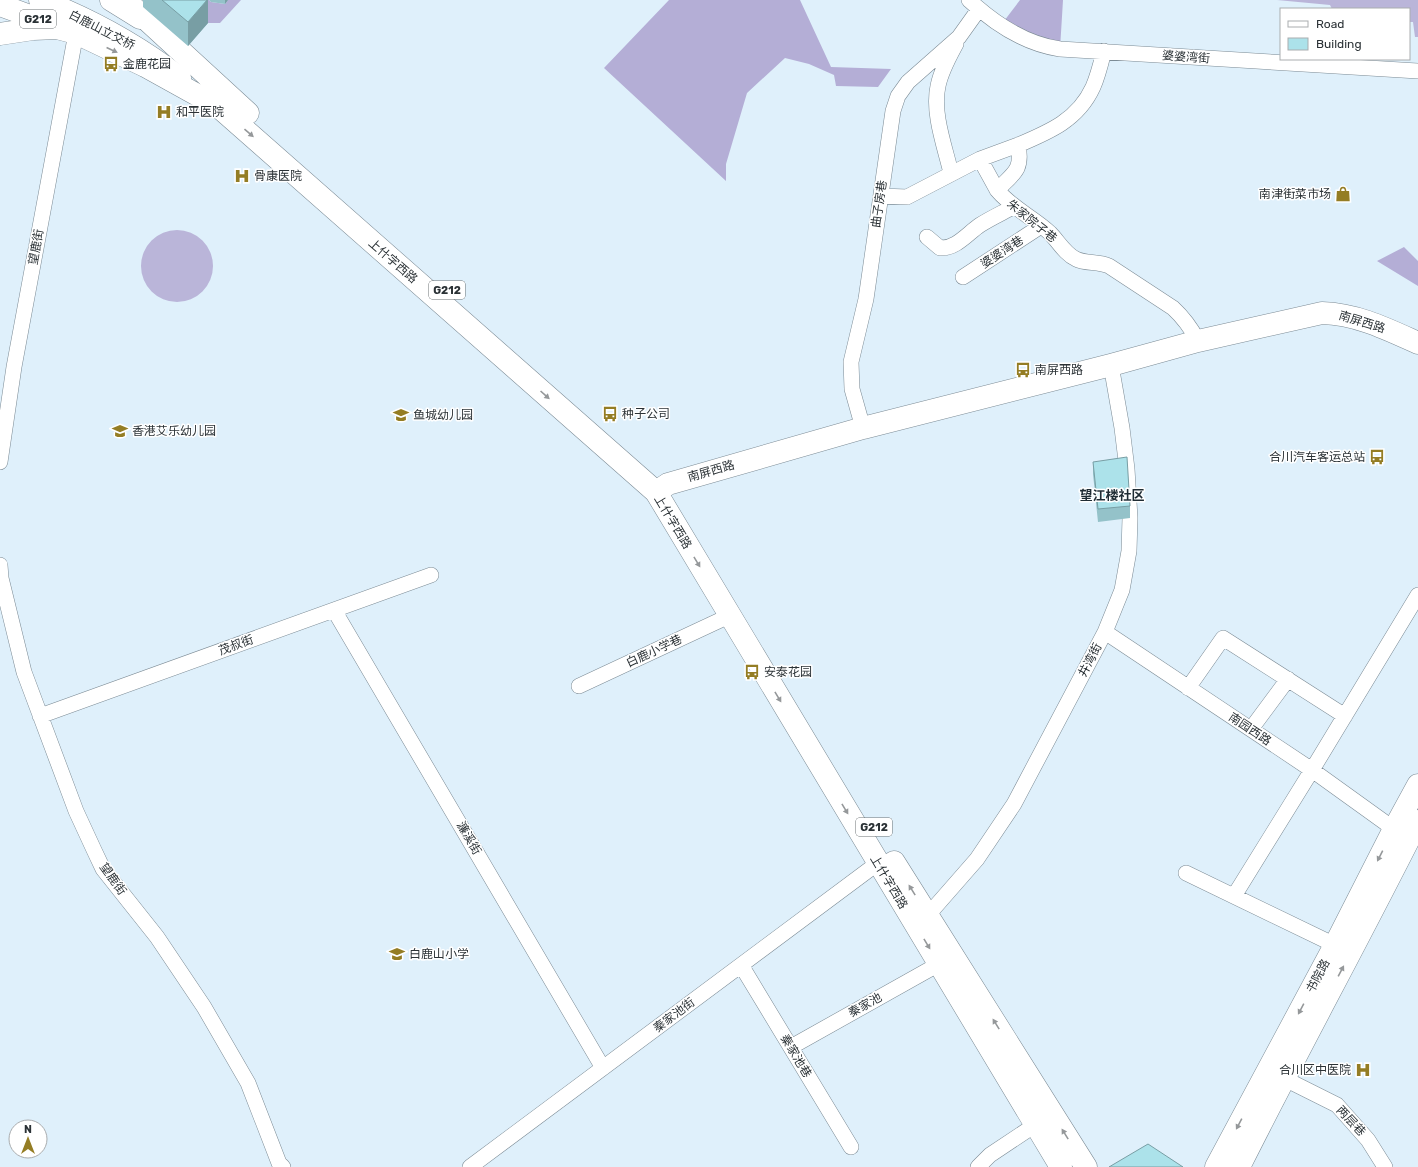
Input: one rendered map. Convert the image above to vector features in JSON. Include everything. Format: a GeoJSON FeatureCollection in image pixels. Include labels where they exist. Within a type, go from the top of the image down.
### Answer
{"type":"FeatureCollection","features":[{"type":"Feature","properties":{"kind":"main road","name":"白鹿山立交桥"},"geometry":{"type":"LineString","coordinates":[[40,0],[110,32],[224,101]]}},
{"type":"Feature","properties":{"kind":"main road","name":"白鹿山立交桥"},"geometry":{"type":"LineString","coordinates":[[73,0],[117,19],[160,45],[224,101]]}},
{"type":"Feature","properties":{"kind":"main road"},"geometry":{"type":"LineString","coordinates":[[112,0],[155,27]]}},
{"type":"Feature","properties":{"kind":"main road","name":"上什字西路"},"geometry":{"type":"LineString","coordinates":[[126,0],[155,27],[224,101],[369,221],[662,488],[1086,1167]]}},
{"type":"Feature","properties":{"kind":"main road","name":"G212"},"geometry":{"type":"LineString","coordinates":[[0,5],[76,34]]}},
{"type":"Feature","properties":{"kind":"main road","name":"G212"},"geometry":{"type":"LineString","coordinates":[[0,34],[33,29],[57,28],[76,34]]}},
{"type":"Feature","properties":{"kind":"main road","name":"上什字西路"},"geometry":{"type":"LineString","coordinates":[[76,34],[224,101]]}},
{"type":"Feature","properties":{"kind":"main road","name":"南屏西路"},"geometry":{"type":"LineString","coordinates":[[662,488],[863,428],[1110,366],[1198,341],[1322,313],[1337,314],[1379,325],[1418,343]]}},
{"type":"Feature","properties":{"kind":"main road","name":"上什字西路"},"geometry":{"type":"LineString","coordinates":[[662,488],[729,616],[1060,1167]]}},
{"type":"Feature","properties":{"kind":"main road","name":"书院路"},"geometry":{"type":"LineString","coordinates":[[1239,1167],[1283,1078],[1406,841],[1418,785]]}},
{"type":"Feature","properties":{"kind":"main road","name":"书院路"},"geometry":{"type":"LineString","coordinates":[[1216,1167],[1335,945],[1418,821]]}},
{"type":"Feature","properties":{"kind":"street","name":"曲子房巷"},"geometry":{"type":"LineString","coordinates":[[863,428],[852,389],[851,362],[866,299],[893,111],[898,96],[908,82],[959,37],[974,5]]}},
{"type":"Feature","properties":{"kind":"street","name":"婆婆湾街"},"geometry":{"type":"LineString","coordinates":[[974,5],[1001,25],[1030,42],[1045,47],[1104,52],[1418,71]]}},
{"type":"Feature","properties":{"kind":"street","name":"望鹿街"},"geometry":{"type":"LineString","coordinates":[[0,462],[15,360],[76,34]]}},
{"type":"Feature","properties":{"kind":"street"},"geometry":{"type":"LineString","coordinates":[[951,173],[937,112],[936,98],[938,84],[943,70],[959,37]]}},
{"type":"Feature","properties":{"kind":"street"},"geometry":{"type":"LineString","coordinates":[[881,196],[907,198],[951,173],[980,159],[1018,145],[1062,125],[1074,114],[1087,98],[1093,87],[1104,52]]}},
{"type":"Feature","properties":{"kind":"street","name":"朱家院子巷"},"geometry":{"type":"LineString","coordinates":[[1018,145],[1020,163],[1018,168],[997,190],[1013,207],[1050,233],[1076,260],[1109,266],[1173,308],[1190,326],[1198,341]]}},
{"type":"Feature","properties":{"kind":"street"},"geometry":{"type":"LineString","coordinates":[[980,159],[997,190]]}},
{"type":"Feature","properties":{"kind":"street"},"geometry":{"type":"LineString","coordinates":[[927,237],[940,248],[949,247],[980,225],[1013,207]]}},
{"type":"Feature","properties":{"kind":"street","name":"婆婆湾巷"},"geometry":{"type":"LineString","coordinates":[[963,277],[1041,226]]}},
{"type":"Feature","properties":{"kind":"street","name":"井湾街"},"geometry":{"type":"LineString","coordinates":[[928,914],[977,859],[1014,804],[1104,632],[1122,590],[1130,551],[1130,518],[1127,469],[1122,428],[1110,366]]}},
{"type":"Feature","properties":{"kind":"street","name":"望鹿街"},"geometry":{"type":"LineString","coordinates":[[0,565],[1,578],[24,672],[76,811],[103,869],[157,937],[204,1007],[248,1083],[279,1163],[283,1167]]}},
{"type":"Feature","properties":{"kind":"street","name":"茂叔街"},"geometry":{"type":"LineString","coordinates":[[40,716],[431,575]]}},
{"type":"Feature","properties":{"kind":"street"},"geometry":{"type":"LineString","coordinates":[[1234,896],[1418,595]]}},
{"type":"Feature","properties":{"kind":"street","name":"濂溪街"},"geometry":{"type":"LineString","coordinates":[[334,610],[603,1068]]}},
{"type":"Feature","properties":{"kind":"street","name":"白鹿小学巷"},"geometry":{"type":"LineString","coordinates":[[579,686],[729,616]]}},
{"type":"Feature","properties":{"kind":"street","name":"南园西路"},"geometry":{"type":"LineString","coordinates":[[1104,632],[1312,770],[1406,841]]}},
{"type":"Feature","properties":{"kind":"street"},"geometry":{"type":"LineString","coordinates":[[1188,688],[1223,638],[1345,716]]}},
{"type":"Feature","properties":{"kind":"street"},"geometry":{"type":"LineString","coordinates":[[1251,729],[1288,680]]}},
{"type":"Feature","properties":{"kind":"street","name":"秦家池街"},"geometry":{"type":"LineString","coordinates":[[470,1167],[878,863]]}},
{"type":"Feature","properties":{"kind":"street"},"geometry":{"type":"LineString","coordinates":[[1186,873],[1335,945]]}},
{"type":"Feature","properties":{"kind":"street","name":"秦家池"},"geometry":{"type":"LineString","coordinates":[[791,1047],[939,964]]}},
{"type":"Feature","properties":{"kind":"street","name":"秦家池巷"},"geometry":{"type":"LineString","coordinates":[[741,965],[851,1147]]}},
{"type":"Feature","properties":{"kind":"street","name":"两层巷"},"geometry":{"type":"LineString","coordinates":[[1283,1078],[1337,1105],[1368,1140],[1386,1167]]}},
{"type":"Feature","properties":{"kind":"street"},"geometry":{"type":"LineString","coordinates":[[978,1167],[990,1155],[1035,1125]]}},
{"type":"Feature","properties":{"kind":"shaded area"},"geometry":{"type":"Polygon","coordinates":[[[182,0],[209,0],[211,2],[225,4],[228,0],[241,0],[220,23],[208,23],[182,0]]]}},
{"type":"Feature","properties":{"kind":"shaded area"},"geometry":{"type":"Polygon","coordinates":[[[669,0],[800,0],[831,67],[891,69],[878,87],[836,86],[834,75],[809,64],[785,58],[747,93],[726,164],[726,181],[604,68],[669,0]]]}},
{"type":"Feature","properties":{"kind":"shaded area"},"geometry":{"type":"Polygon","coordinates":[[[1020,0],[1063,0],[1060,49],[1001,25],[1020,0]]]}},
{"type":"Feature","properties":{"kind":"shaded area"},"geometry":{"type":"Polygon","coordinates":[[[1277,0],[1418,0],[1418,37],[1415,37],[1413,22],[1410,22],[1410,8],[1332,8],[1330,5],[1277,0]]]}},
{"type":"Feature","properties":{"kind":"shaded area"},"geometry":{"type":"Polygon","coordinates":[[[177,230],[191,233],[203,240],[210,252],[213,266],[210,280],[203,292],[191,299],[177,302],[163,299],[151,292],[144,280],[141,266],[144,252],[151,240],[163,233],[177,230]]]}},
{"type":"Feature","properties":{"kind":"shaded area"},"geometry":{"type":"Polygon","coordinates":[[[1404,247],[1418,261],[1418,286],[1377,261],[1404,247]]]}},
{"type":"Feature","properties":{"kind":"building"},"geometry":{"type":"Polygon","coordinates":[[[162,0],[207,0],[188,22],[162,0]]]}},
{"type":"Feature","properties":{"kind":"building"},"geometry":{"type":"Polygon","coordinates":[[[1127,457],[1130,506],[1098,509],[1093,462],[1127,457]]]}},
{"type":"Feature","properties":{"kind":"building"},"geometry":{"type":"Polygon","coordinates":[[[1148,1144],[1183,1167],[1109,1167],[1148,1144]]]}},
{"type":"Feature","properties":{"kind":"place","name":"金鹿花园"},"geometry":{"type":"Point","coordinates":[111,64]}},
{"type":"Feature","properties":{"kind":"place","name":"和平医院"},"geometry":{"type":"Point","coordinates":[164,112]}},
{"type":"Feature","properties":{"kind":"place","name":"骨康医院"},"geometry":{"type":"Point","coordinates":[242,176]}},
{"type":"Feature","properties":{"kind":"place","name":"南津街菜市场"},"geometry":{"type":"Point","coordinates":[1343,194]}},
{"type":"Feature","properties":{"kind":"place","name":"南屏西路"},"geometry":{"type":"Point","coordinates":[1023,370]}},
{"type":"Feature","properties":{"kind":"place","name":"种子公司"},"geometry":{"type":"Point","coordinates":[610,414]}},
{"type":"Feature","properties":{"kind":"place","name":"鱼城幼儿园"},"geometry":{"type":"Point","coordinates":[401,415]}},
{"type":"Feature","properties":{"kind":"place","name":"香港艾乐幼儿园"},"geometry":{"type":"Point","coordinates":[120,431]}},
{"type":"Feature","properties":{"kind":"place","name":"合川汽车客运总站"},"geometry":{"type":"Point","coordinates":[1377,457]}},
{"type":"Feature","properties":{"kind":"place","name":"安泰花园"},"geometry":{"type":"Point","coordinates":[752,672]}},
{"type":"Feature","properties":{"kind":"place","name":"白鹿山小学"},"geometry":{"type":"Point","coordinates":[397,954]}},
{"type":"Feature","properties":{"kind":"place","name":"合川区中医院"},"geometry":{"type":"Point","coordinates":[1363,1070]}},
{"type":"Feature","properties":{"kind":"district","name":"望江楼社区"},"geometry":{"type":"Point","coordinates":[1112,495]}}]}
